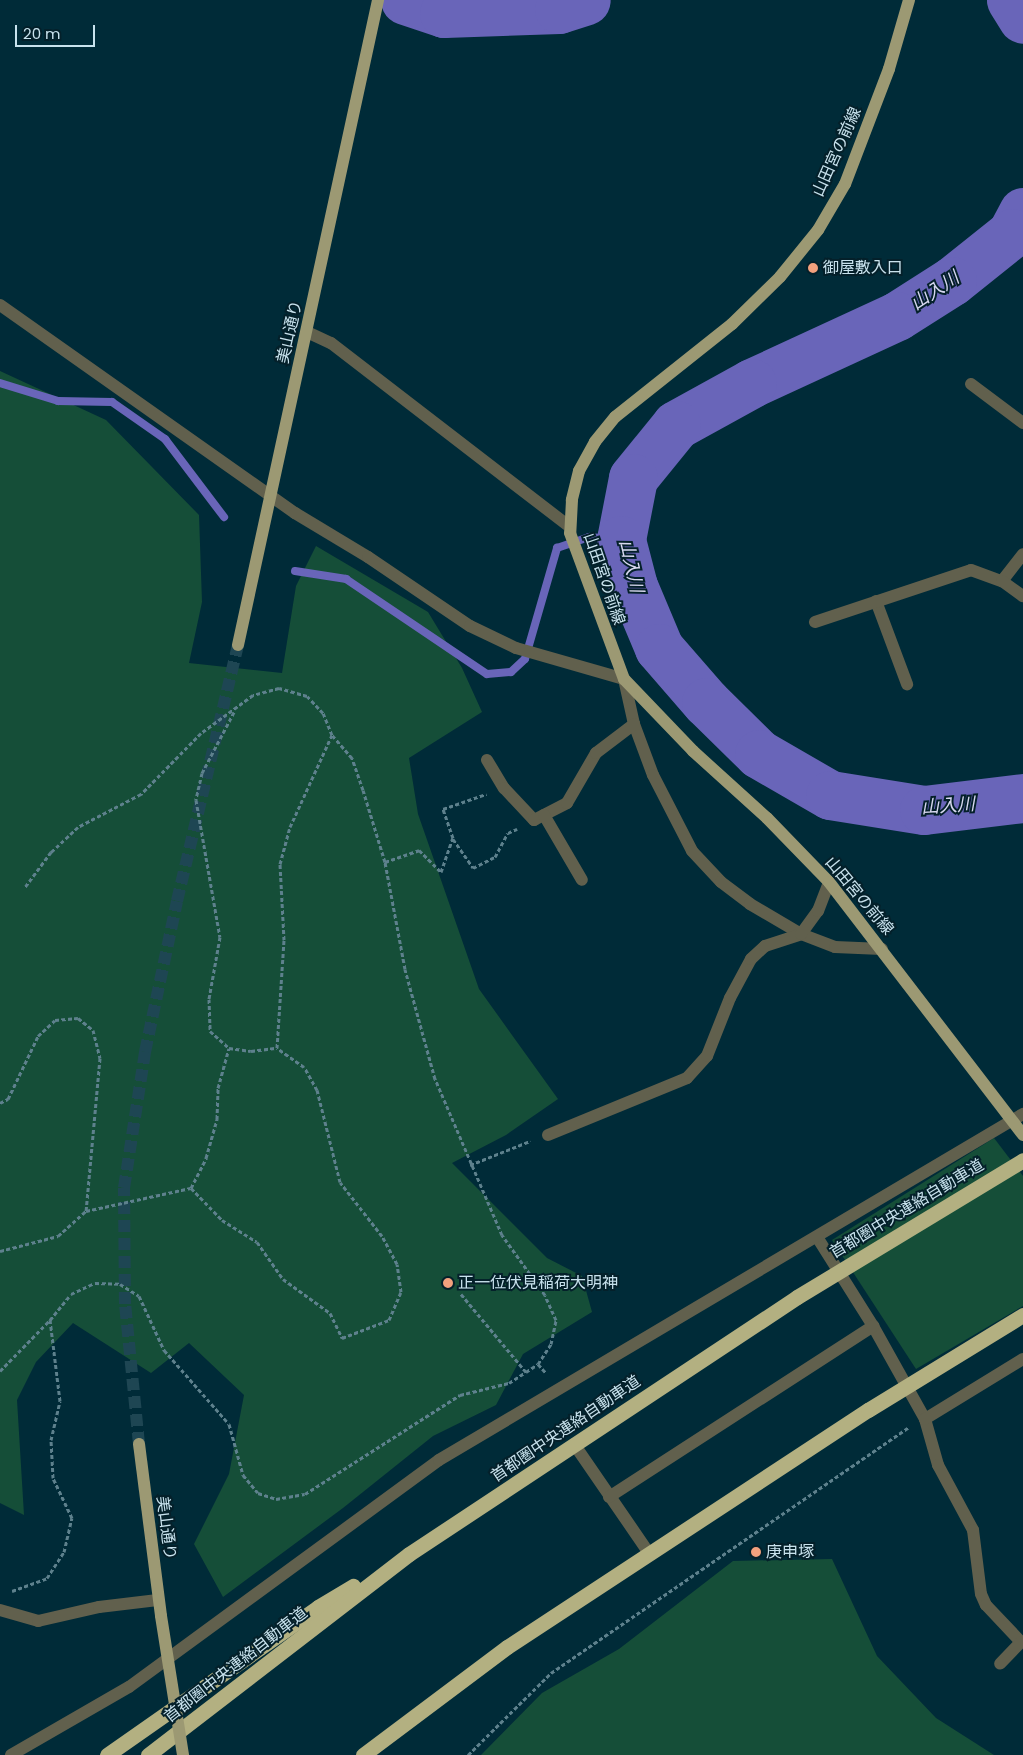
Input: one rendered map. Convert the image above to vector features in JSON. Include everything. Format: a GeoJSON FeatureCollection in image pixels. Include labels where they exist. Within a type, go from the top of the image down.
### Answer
{"type":"FeatureCollection","features":[{"type":"Feature","properties":{"kind":"highway","name":"首都圏中央連絡自動車道"},"geometry":{"type":"LineString","coordinates":[[148,1755],[409,1554],[797,1297],[1023,1160]]}},
{"type":"Feature","properties":{"kind":"highway"},"geometry":{"type":"LineString","coordinates":[[363,1755],[507,1647],[868,1410],[1023,1315]]}},
{"type":"Feature","properties":{"kind":"highway"},"geometry":{"type":"LineString","coordinates":[[108,1755],[318,1607],[409,1554]]}},
{"type":"Feature","properties":{"kind":"main road","name":"美山通り"},"geometry":{"type":"LineString","coordinates":[[238,645],[378,0]]}},
{"type":"Feature","properties":{"kind":"main road","name":"山田宮の前線"},"geometry":{"type":"LineString","coordinates":[[909,0],[888,69],[845,184],[818,230],[780,278],[732,324],[615,417],[595,442],[579,471],[570,530],[575,549],[624,679],[693,751],[767,818],[829,882],[1023,1135]]}},
{"type":"Feature","properties":{"kind":"main road","name":"美山通り"},"geometry":{"type":"LineString","coordinates":[[139,1444],[158,1600],[182,1755]]}},
{"type":"Feature","properties":{"kind":"street"},"geometry":{"type":"LineString","coordinates":[[0,305],[270,495],[470,626],[516,648],[624,679],[634,724],[653,776],[692,851],[721,882],[801,934],[834,947],[882,949]]}},
{"type":"Feature","properties":{"kind":"street"},"geometry":{"type":"LineString","coordinates":[[307,332],[331,344],[570,530]]}},
{"type":"Feature","properties":{"kind":"street"},"geometry":{"type":"LineString","coordinates":[[971,384],[1023,423]]}},
{"type":"Feature","properties":{"kind":"street"},"geometry":{"type":"LineString","coordinates":[[1002,581],[1023,554]]}},
{"type":"Feature","properties":{"kind":"street"},"geometry":{"type":"LineString","coordinates":[[815,622],[971,570],[1002,581],[1023,596]]}},
{"type":"Feature","properties":{"kind":"street"},"geometry":{"type":"LineString","coordinates":[[876,601],[906,684]]}},
{"type":"Feature","properties":{"kind":"street"},"geometry":{"type":"LineString","coordinates":[[539,818],[567,803],[596,753],[634,724]]}},
{"type":"Feature","properties":{"kind":"street"},"geometry":{"type":"LineString","coordinates":[[487,760],[504,788],[539,818],[582,880]]}},
{"type":"Feature","properties":{"kind":"street"},"geometry":{"type":"LineString","coordinates":[[548,1135],[688,1078],[707,1056],[730,998],[751,959],[765,946],[801,934],[818,911],[829,882]]}},
{"type":"Feature","properties":{"kind":"street"},"geometry":{"type":"LineString","coordinates":[[11,1755],[129,1687],[439,1460],[1023,1114]]}},
{"type":"Feature","properties":{"kind":"street"},"geometry":{"type":"LineString","coordinates":[[817,1237],[872,1326],[925,1419],[938,1465],[973,1530],[981,1594],[986,1605],[1021,1642],[1000,1664]]}},
{"type":"Feature","properties":{"kind":"street"},"geometry":{"type":"LineString","coordinates":[[609,1497],[872,1326]]}},
{"type":"Feature","properties":{"kind":"street"},"geometry":{"type":"LineString","coordinates":[[925,1419],[1023,1359]]}},
{"type":"Feature","properties":{"kind":"street"},"geometry":{"type":"LineString","coordinates":[[574,1444],[649,1553]]}},
{"type":"Feature","properties":{"kind":"street"},"geometry":{"type":"LineString","coordinates":[[0,1610],[38,1621],[99,1607],[158,1600]]}},
{"type":"Feature","properties":{"kind":"path"},"geometry":{"type":"LineString","coordinates":[[0,1371],[50,1320],[71,1294],[95,1283],[120,1284],[139,1296],[164,1350],[229,1424],[243,1475],[258,1493],[276,1499],[305,1494],[460,1395],[509,1383],[538,1364],[551,1344],[556,1320],[545,1295],[502,1235],[470,1165],[435,1079],[405,969],[385,862],[352,758],[332,735],[323,713],[307,696],[279,688],[253,696],[201,733],[141,794],[78,827],[51,852],[25,887]]}},
{"type":"Feature","properties":{"kind":"path"},"geometry":{"type":"LineString","coordinates":[[191,1188],[222,1220],[256,1242],[283,1279],[330,1313],[342,1338],[389,1320],[401,1292],[397,1264],[382,1236],[340,1182],[317,1090],[304,1067],[277,1048],[251,1051],[229,1048],[210,1031],[209,999],[220,937],[196,800],[202,772],[234,711]]}},
{"type":"Feature","properties":{"kind":"path"},"geometry":{"type":"LineString","coordinates":[[277,1048],[284,940],[280,864],[290,827],[332,735]]}},
{"type":"Feature","properties":{"kind":"path"},"geometry":{"type":"LineString","coordinates":[[469,800],[442,809],[453,838],[473,868],[495,857],[508,834],[539,818]]}},
{"type":"Feature","properties":{"kind":"path"},"geometry":{"type":"LineString","coordinates":[[385,862],[419,850],[441,872],[453,838]]}},
{"type":"Feature","properties":{"kind":"path"},"geometry":{"type":"LineString","coordinates":[[0,1103],[8,1099],[38,1036],[55,1020],[78,1018],[93,1030],[100,1058],[86,1211]]}},
{"type":"Feature","properties":{"kind":"path"},"geometry":{"type":"LineString","coordinates":[[191,1188],[206,1158],[217,1119],[218,1088],[229,1048]]}},
{"type":"Feature","properties":{"kind":"path"},"geometry":{"type":"LineString","coordinates":[[470,1165],[548,1135]]}},
{"type":"Feature","properties":{"kind":"path"},"geometry":{"type":"LineString","coordinates":[[0,1251],[58,1236],[86,1211],[191,1188]]}},
{"type":"Feature","properties":{"kind":"path"},"geometry":{"type":"LineString","coordinates":[[461,1294],[526,1372]]}},
{"type":"Feature","properties":{"kind":"path"},"geometry":{"type":"LineString","coordinates":[[8,1591],[16,1592],[47,1578],[64,1552],[72,1518],[53,1478],[51,1440],[60,1402],[50,1320]]}},
{"type":"Feature","properties":{"kind":"path"},"geometry":{"type":"LineString","coordinates":[[538,1364],[546,1374]]}},
{"type":"Feature","properties":{"kind":"path"},"geometry":{"type":"LineString","coordinates":[[468,1755],[551,1674],[899,1432],[925,1419]]}},
{"type":"Feature","properties":{"kind":"green space"},"geometry":{"type":"Polygon","coordinates":[[[0,371],[106,420],[199,515],[202,602],[189,663],[282,673],[296,586],[316,546],[428,612],[462,668],[482,712],[409,758],[418,814],[479,989],[558,1099],[506,1135],[452,1163],[547,1258],[582,1276],[592,1312],[523,1354],[496,1405],[433,1436],[343,1508],[223,1597],[194,1544],[229,1474],[244,1395],[189,1343],[151,1373],[73,1323],[36,1362],[17,1400],[24,1515],[0,1503],[0,371]]]}},
{"type":"Feature","properties":{"kind":"green space"},"geometry":{"type":"Polygon","coordinates":[[[994,1138],[1023,1176],[1023,1306],[916,1369],[832,1240],[994,1138]]]}},
{"type":"Feature","properties":{"kind":"green space"},"geometry":{"type":"Polygon","coordinates":[[[832,1559],[877,1656],[936,1718],[994,1755],[481,1755],[542,1693],[619,1649],[733,1561],[832,1559]]]}},
{"type":"Feature","properties":{"kind":"waterway","name":"山入川"},"geometry":{"type":"LineString","coordinates":[[405,0],[444,13],[559,9],[586,0]]}},
{"type":"Feature","properties":{"kind":"waterway","name":"山入川"},"geometry":{"type":"LineString","coordinates":[[1011,0],[1023,19]]}},
{"type":"Feature","properties":{"kind":"waterway","name":"山入川"},"geometry":{"type":"LineString","coordinates":[[1023,212],[1012,233],[952,281],[897,316],[752,383],[676,425],[633,478],[621,540],[633,586],[659,648],[706,702],[759,754],[830,795],[924,810],[1023,798]]}},
{"type":"Feature","properties":{"kind":"waterway"},"geometry":{"type":"LineString","coordinates":[[0,383],[58,401],[112,402],[165,439],[224,517]]}},
{"type":"Feature","properties":{"kind":"waterway"},"geometry":{"type":"LineString","coordinates":[[295,571],[346,579],[487,674],[511,672],[525,659],[557,548],[589,537],[621,540]]}},
{"type":"Feature","properties":{"kind":"tunnel"},"geometry":{"type":"LineString","coordinates":[[139,1444],[125,1304],[124,1188],[145,1052],[177,901],[238,645]]}},
{"type":"Feature","properties":{"kind":"place","name":"御屋敷入口"},"geometry":{"type":"Point","coordinates":[813,268]}},
{"type":"Feature","properties":{"kind":"place","name":"正一位伏見稲荷大明神"},"geometry":{"type":"Point","coordinates":[448,1283]}},
{"type":"Feature","properties":{"kind":"place","name":"庚申塚"},"geometry":{"type":"Point","coordinates":[756,1552]}}]}
